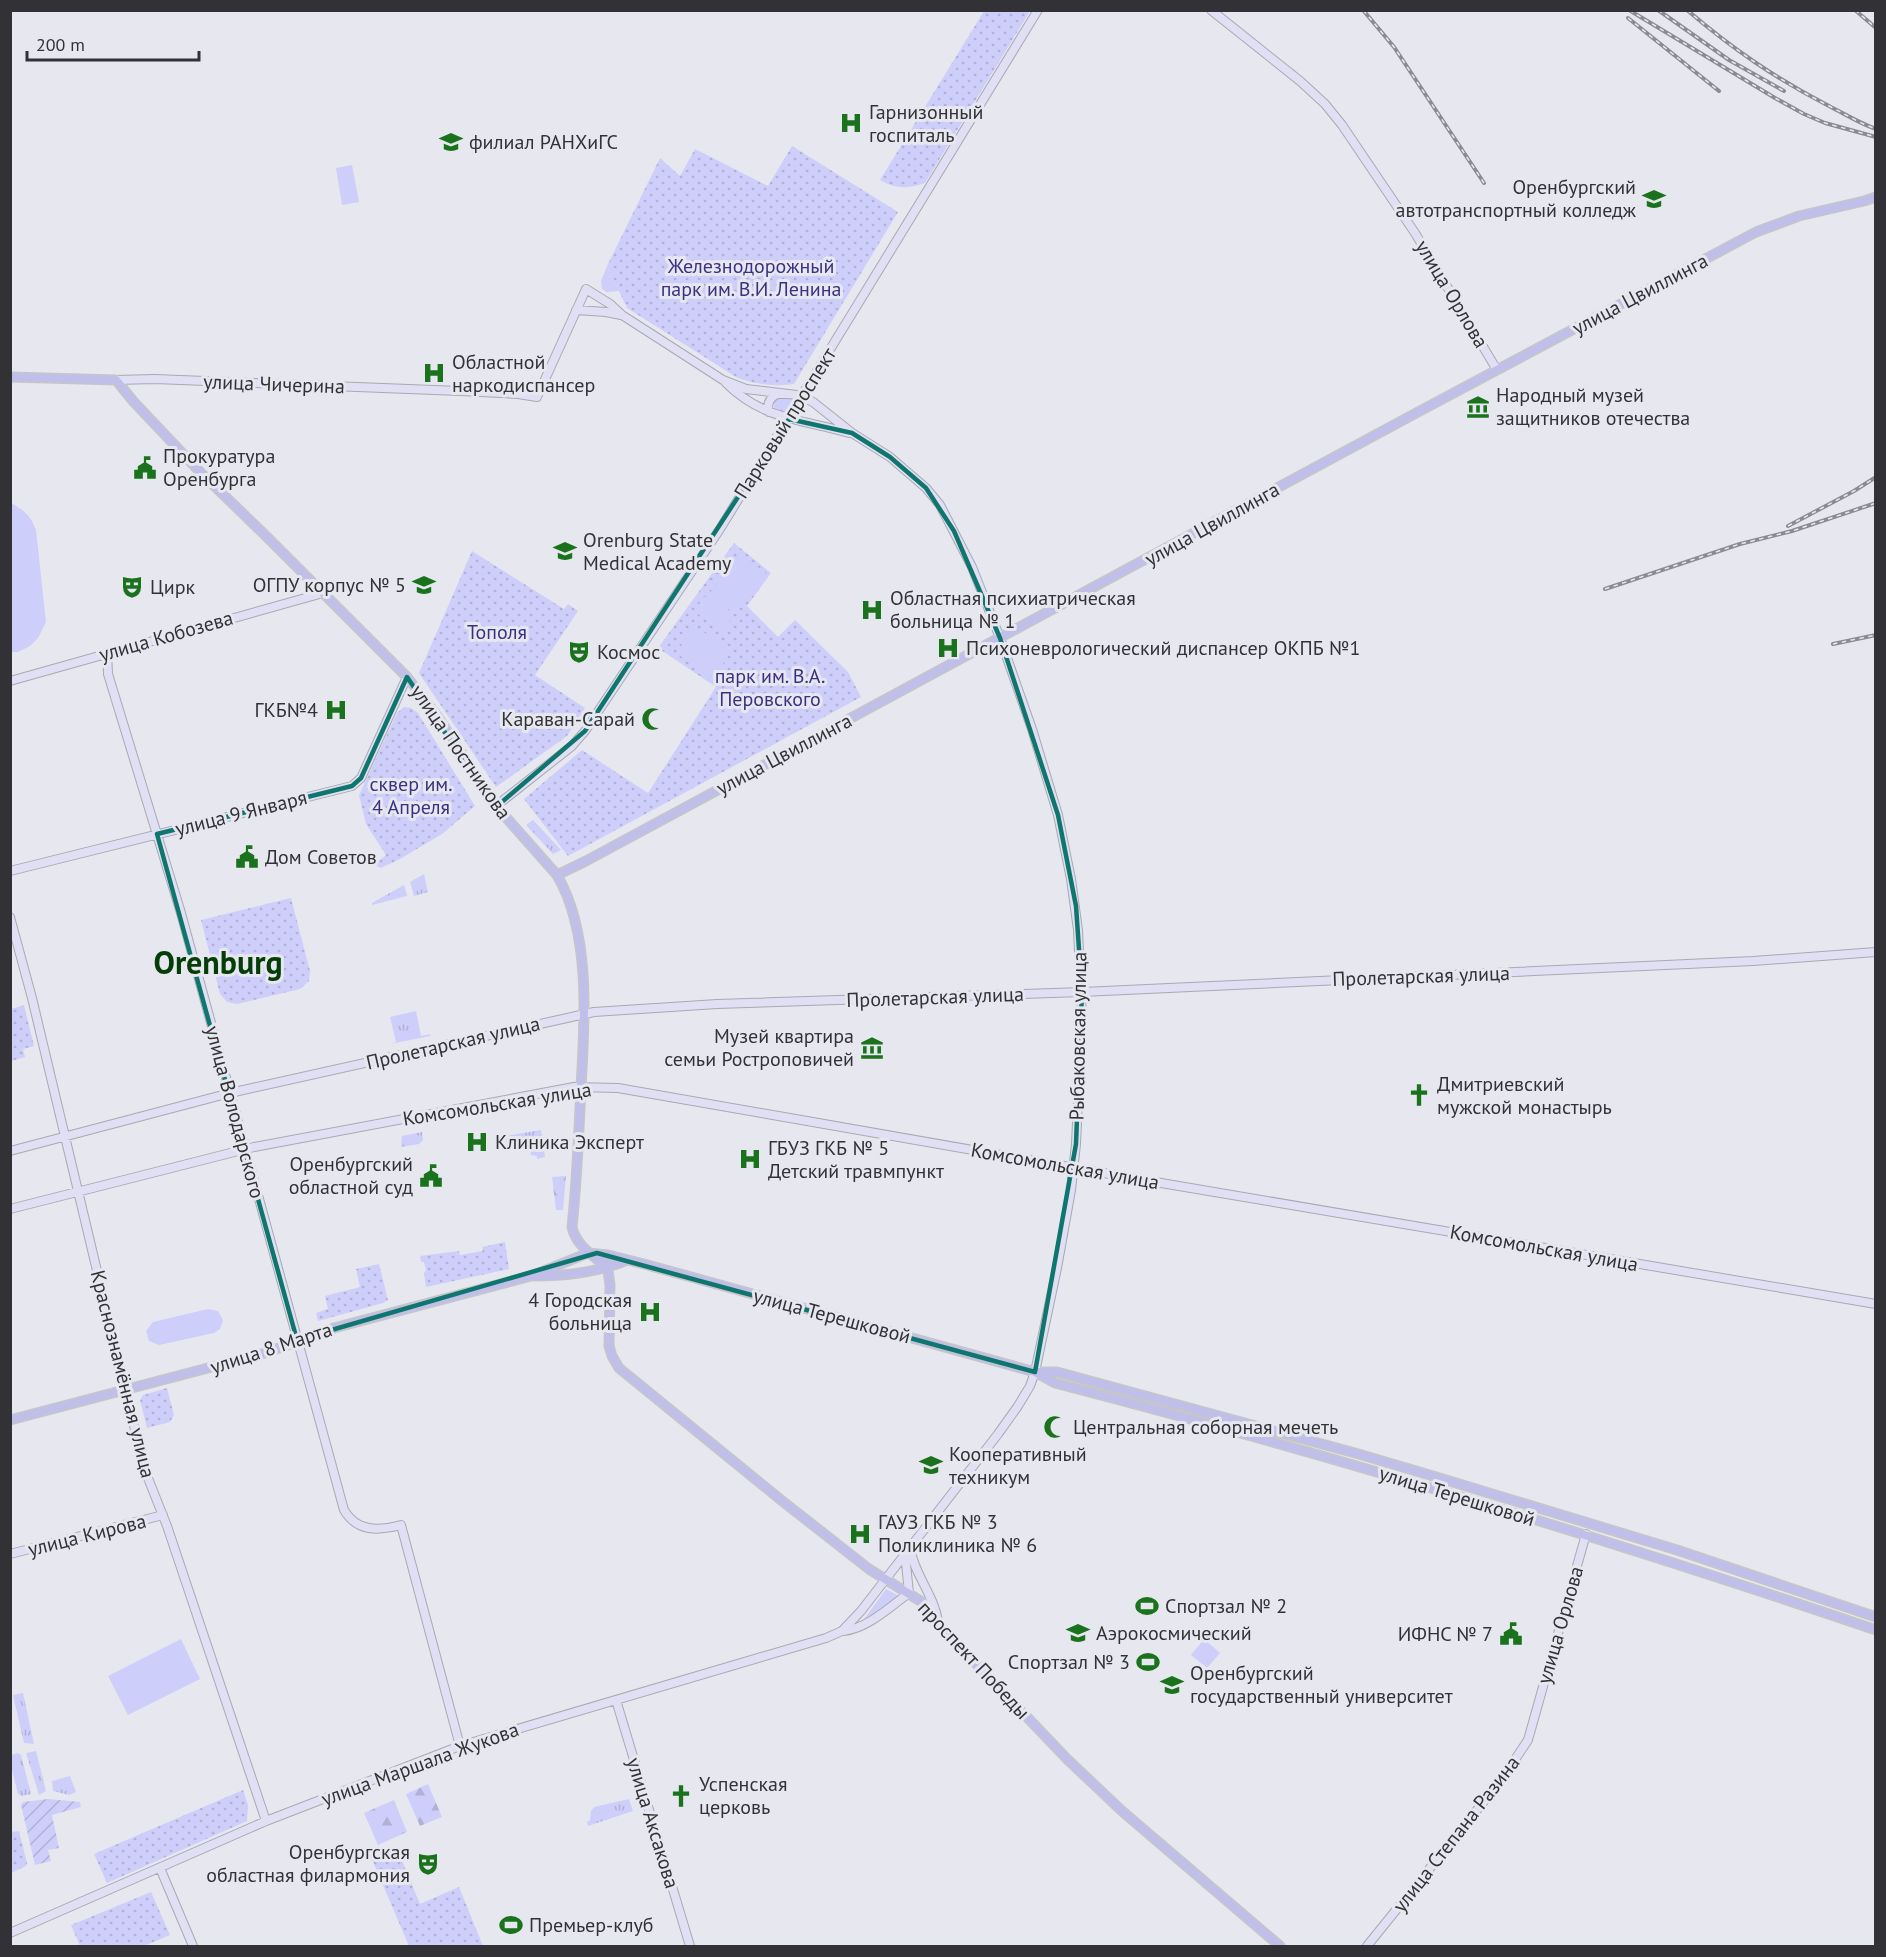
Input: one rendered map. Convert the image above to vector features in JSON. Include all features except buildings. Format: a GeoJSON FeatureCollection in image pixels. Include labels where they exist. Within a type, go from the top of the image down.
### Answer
{"type":"FeatureCollection","features":[{"type":"Feature","properties":{"kind":"main road","name":"Парковый проспект"},"geometry":{"type":"LineString","coordinates":[[496,806],[562,754],[585,731],[720,529],[1038,10]]}},
{"type":"Feature","properties":{"kind":"main road","name":"улица Орлова"},"geometry":{"type":"LineString","coordinates":[[1211,10],[1300,81],[1325,104],[1415,233],[1497,370]]}},
{"type":"Feature","properties":{"kind":"main road","name":"улица Цвиллинга"},"geometry":{"type":"LineString","coordinates":[[557,875],[1756,232],[1799,216],[1875,197]]}},
{"type":"Feature","properties":{"kind":"main road","name":"Рыбаковская улица"},"geometry":{"type":"LineString","coordinates":[[622,315],[576,310],[586,289],[723,380],[746,389],[802,396],[821,407],[852,433],[904,467],[926,488],[940,505],[972,567],[1032,729],[1058,815],[1076,906],[1082,992],[1074,1167],[1057,1268],[1035,1372],[1018,1406],[885,1580]]}},
{"type":"Feature","properties":{"kind":"main road","name":"улица Чичерина"},"geometry":{"type":"LineString","coordinates":[[10,377],[155,379],[471,391],[518,394],[537,398],[576,310]]}},
{"type":"Feature","properties":{"kind":"main road","name":"улица Постникова"},"geometry":{"type":"LineString","coordinates":[[116,380],[129,398],[202,474],[407,676],[438,717],[496,806],[557,875],[563,885],[580,941],[585,1013],[579,1158],[572,1227],[573,1233],[588,1253]]}},
{"type":"Feature","properties":{"kind":"main road","name":"Рыбаковская улица"},"geometry":{"type":"LineString","coordinates":[[723,380],[734,391],[769,412],[789,419],[852,433]]}},
{"type":"Feature","properties":{"kind":"main road"},"geometry":{"type":"LineString","coordinates":[[769,412],[769,400],[779,393]]}},
{"type":"Feature","properties":{"kind":"main road"},"geometry":{"type":"LineString","coordinates":[[811,424],[822,416],[821,407]]}},
{"type":"Feature","properties":{"kind":"main road","name":"улица Кобозева"},"geometry":{"type":"LineString","coordinates":[[10,681],[323,593]]}},
{"type":"Feature","properties":{"kind":"main road","name":"улица Володарского"},"geometry":{"type":"LineString","coordinates":[[107,653],[108,674],[181,913],[344,1510],[355,1524],[364,1527],[391,1528],[401,1525],[460,1746]]}},
{"type":"Feature","properties":{"kind":"main road","name":"улица 9 Января"},"geometry":{"type":"LineString","coordinates":[[10,871],[352,786],[362,778],[407,676]]}},
{"type":"Feature","properties":{"kind":"main road","name":"Краснознамённая улица"},"geometry":{"type":"LineString","coordinates":[[10,917],[27,974],[144,1468],[163,1515],[266,1821]]}},
{"type":"Feature","properties":{"kind":"main road","name":"Пролетарская улица"},"geometry":{"type":"LineString","coordinates":[[10,1151],[230,1093],[585,1013],[717,1004],[1082,992],[1742,962],[1875,952]]}},
{"type":"Feature","properties":{"kind":"main road","name":"Комсомольская улица"},"geometry":{"type":"LineString","coordinates":[[10,1209],[244,1149],[581,1086],[618,1088],[1875,1304]]}},
{"type":"Feature","properties":{"kind":"main road"},"geometry":{"type":"LineString","coordinates":[[588,1253],[608,1268],[628,1260]]}},
{"type":"Feature","properties":{"kind":"main road","name":"улица Терешковой"},"geometry":{"type":"LineString","coordinates":[[588,1253],[628,1260],[1035,1372],[1055,1383],[1354,1465],[1586,1534],[1875,1630]]}},
{"type":"Feature","properties":{"kind":"main road","name":"улица 8 Марта"},"geometry":{"type":"LineString","coordinates":[[10,1420],[265,1353],[297,1340],[424,1303],[531,1276],[588,1253]]}},
{"type":"Feature","properties":{"kind":"main road","name":"проспект Победы"},"geometry":{"type":"LineString","coordinates":[[608,1255],[609,1346],[619,1368],[789,1507],[885,1580],[922,1602],[938,1622],[1067,1759],[1122,1811],[1281,1947]]}},
{"type":"Feature","properties":{"kind":"main road","name":"улица 8 Марта"},"geometry":{"type":"LineString","coordinates":[[531,1276],[560,1275],[608,1268]]}},
{"type":"Feature","properties":{"kind":"main road","name":"улица Терешковой"},"geometry":{"type":"LineString","coordinates":[[1035,1372],[1058,1372],[1355,1453],[1677,1551],[1875,1617]]}},
{"type":"Feature","properties":{"kind":"main road","name":"улица Кирова"},"geometry":{"type":"LineString","coordinates":[[10,1554],[163,1515]]}},
{"type":"Feature","properties":{"kind":"main road","name":"улица Орлова"},"geometry":{"type":"LineString","coordinates":[[1535,1716],[1586,1534]]}},
{"type":"Feature","properties":{"kind":"main road"},"geometry":{"type":"LineString","coordinates":[[908,1551],[909,1593]]}},
{"type":"Feature","properties":{"kind":"main road"},"geometry":{"type":"LineString","coordinates":[[908,1551],[933,1602],[938,1622]]}},
{"type":"Feature","properties":{"kind":"main road","name":"улица Маршала Жукова"},"geometry":{"type":"LineString","coordinates":[[842,1631],[885,1580]]}},
{"type":"Feature","properties":{"kind":"main road","name":"улица Маршала Жукова"},"geometry":{"type":"LineString","coordinates":[[10,1933],[266,1821],[460,1746],[860,1627],[909,1593]]}},
{"type":"Feature","properties":{"kind":"main road","name":"улица Аксакова"},"geometry":{"type":"LineString","coordinates":[[616,1700],[690,1947]]}},
{"type":"Feature","properties":{"kind":"main road","name":"улица Степана Разина"},"geometry":{"type":"LineString","coordinates":[[1366,1947],[1504,1777],[1528,1740],[1535,1716]]}},
{"type":"Feature","properties":{"kind":"main road"},"geometry":{"type":"LineString","coordinates":[[160,1868],[193,1947]]}},
{"type":"Feature","properties":{"kind":"highlighted area"},"geometry":{"type":"Polygon","coordinates":[[[789,419],[852,433],[890,457],[926,488],[954,531],[1000,638],[1058,815],[1076,906],[1082,992],[1076,1144],[1035,1372],[597,1253],[297,1340],[157,834],[352,786],[361,778],[407,677],[496,807],[585,731],[789,419]]]}},
{"type":"Feature","properties":{"kind":"green space"},"geometry":{"type":"Polygon","coordinates":[[[984,11],[1030,11],[925,183],[902,187],[880,180],[984,11]]]}},
{"type":"Feature","properties":{"kind":"green space","name":"Железнодорожный парк им. В.И. Ленина"},"geometry":{"type":"Polygon","coordinates":[[[792,146],[898,212],[794,384],[764,384],[736,377],[627,308],[607,266],[660,158],[680,176],[695,149],[768,186],[792,146]]]}},
{"type":"Feature","properties":{"kind":"green space"},"geometry":{"type":"Polygon","coordinates":[[[352,165],[359,202],[342,205],[336,168],[352,165]]]}},
{"type":"Feature","properties":{"kind":"green space"},"geometry":{"type":"Polygon","coordinates":[[[607,266],[619,291],[607,292],[602,289],[601,281],[607,266]]]}},
{"type":"Feature","properties":{"kind":"green space"},"geometry":{"type":"Polygon","coordinates":[[[780,397],[795,400],[786,416],[774,409],[774,401],[780,397]]]}},
{"type":"Feature","properties":{"kind":"green space"},"geometry":{"type":"Polygon","coordinates":[[[11,503],[26,514],[36,530],[46,622],[38,638],[30,646],[18,652],[11,652],[11,503]]]}},
{"type":"Feature","properties":{"kind":"green space","name":"парк им. В.А. Перовского"},"geometry":{"type":"Polygon","coordinates":[[[734,543],[771,573],[747,606],[778,637],[795,620],[848,672],[861,697],[568,856],[524,799],[582,750],[648,793],[716,687],[658,648],[734,543]]]}},
{"type":"Feature","properties":{"kind":"green space","name":"Тополя"},"geometry":{"type":"Polygon","coordinates":[[[472,551],[564,609],[568,604],[578,611],[535,675],[585,708],[567,736],[496,787],[419,673],[472,551]]]}},
{"type":"Feature","properties":{"kind":"green space"},"geometry":{"type":"Polygon","coordinates":[[[740,553],[766,573],[735,614],[709,594],[740,553]]]}},
{"type":"Feature","properties":{"kind":"green space"},"geometry":{"type":"Polygon","coordinates":[[[705,596],[733,617],[722,632],[694,611],[705,596]]]}},
{"type":"Feature","properties":{"kind":"green space"},"geometry":{"type":"Polygon","coordinates":[[[695,626],[733,649],[713,678],[676,653],[695,626]]]}},
{"type":"Feature","properties":{"kind":"green space","name":"сквер им. 4 Апреля"},"geometry":{"type":"Polygon","coordinates":[[[404,707],[411,708],[418,713],[475,806],[442,834],[381,868],[374,865],[386,855],[366,824],[359,795],[397,713],[404,707]]]}},
{"type":"Feature","properties":{"kind":"green space"},"geometry":{"type":"Polygon","coordinates":[[[533,820],[561,850],[553,854],[526,825],[533,820]]]}},
{"type":"Feature","properties":{"kind":"green space"},"geometry":{"type":"Polygon","coordinates":[[[424,874],[428,892],[414,896],[410,882],[424,874]]]}},
{"type":"Feature","properties":{"kind":"green space"},"geometry":{"type":"Polygon","coordinates":[[[404,885],[407,896],[372,905],[372,903],[404,885]]]}},
{"type":"Feature","properties":{"kind":"green space"},"geometry":{"type":"Polygon","coordinates":[[[291,898],[310,971],[309,981],[300,989],[237,1004],[227,1002],[220,994],[201,920],[291,898]]]}},
{"type":"Feature","properties":{"kind":"green space"},"geometry":{"type":"Polygon","coordinates":[[[24,1005],[34,1046],[23,1049],[25,1057],[11,1061],[11,1009],[24,1005]]]}},
{"type":"Feature","properties":{"kind":"green space"},"geometry":{"type":"Polygon","coordinates":[[[416,1011],[421,1036],[430,1034],[430,1036],[390,1044],[396,1042],[390,1017],[416,1011]]]}},
{"type":"Feature","properties":{"kind":"green space"},"geometry":{"type":"Polygon","coordinates":[[[541,1130],[545,1157],[537,1159],[537,1156],[531,1155],[528,1141],[518,1142],[518,1145],[508,1147],[505,1136],[541,1130]]]}},
{"type":"Feature","properties":{"kind":"green space"},"geometry":{"type":"Polygon","coordinates":[[[422,1132],[423,1140],[419,1144],[401,1147],[402,1136],[422,1132]]]}},
{"type":"Feature","properties":{"kind":"green space"},"geometry":{"type":"Polygon","coordinates":[[[566,1176],[563,1210],[556,1210],[552,1177],[566,1176]]]}},
{"type":"Feature","properties":{"kind":"green space"},"geometry":{"type":"Polygon","coordinates":[[[505,1242],[509,1269],[426,1287],[424,1273],[426,1271],[420,1256],[459,1251],[460,1255],[483,1251],[482,1247],[505,1242]]]}},
{"type":"Feature","properties":{"kind":"green space"},"geometry":{"type":"Polygon","coordinates":[[[379,1264],[388,1300],[318,1321],[316,1313],[328,1309],[325,1296],[360,1287],[356,1269],[379,1264]]]}},
{"type":"Feature","properties":{"kind":"green space"},"geometry":{"type":"Polygon","coordinates":[[[208,1309],[218,1311],[223,1320],[220,1329],[214,1333],[159,1345],[149,1341],[146,1331],[153,1322],[208,1309]]]}},
{"type":"Feature","properties":{"kind":"green space"},"geometry":{"type":"Polygon","coordinates":[[[167,1388],[174,1415],[170,1422],[147,1428],[140,1400],[143,1395],[167,1388]]]}},
{"type":"Feature","properties":{"kind":"green space"},"geometry":{"type":"Polygon","coordinates":[[[886,1589],[899,1596],[862,1622],[886,1589]]]}},
{"type":"Feature","properties":{"kind":"green space"},"geometry":{"type":"Polygon","coordinates":[[[181,1639],[200,1679],[128,1715],[108,1676],[181,1639]]]}},
{"type":"Feature","properties":{"kind":"green space"},"geometry":{"type":"Polygon","coordinates":[[[1204,1639],[1220,1653],[1207,1668],[1191,1655],[1204,1639]]]}},
{"type":"Feature","properties":{"kind":"green space"},"geometry":{"type":"Polygon","coordinates":[[[23,1693],[34,1744],[24,1743],[13,1695],[23,1693]]]}},
{"type":"Feature","properties":{"kind":"green space"},"geometry":{"type":"Polygon","coordinates":[[[36,1751],[46,1791],[39,1795],[26,1753],[36,1751]]]}},
{"type":"Feature","properties":{"kind":"green space"},"geometry":{"type":"Polygon","coordinates":[[[18,1753],[21,1755],[31,1794],[21,1796],[18,1794],[11,1766],[11,1755],[18,1753]]]}},
{"type":"Feature","properties":{"kind":"green space"},"geometry":{"type":"Polygon","coordinates":[[[70,1776],[76,1792],[69,1795],[53,1791],[52,1781],[70,1776]]]}},
{"type":"Feature","properties":{"kind":"green space"},"geometry":{"type":"Polygon","coordinates":[[[428,1784],[442,1817],[420,1826],[406,1794],[428,1784]]]}},
{"type":"Feature","properties":{"kind":"green space"},"geometry":{"type":"Polygon","coordinates":[[[243,1790],[248,1805],[247,1821],[107,1883],[94,1854],[243,1790]]]}},
{"type":"Feature","properties":{"kind":"green space"},"geometry":{"type":"Polygon","coordinates":[[[48,1799],[80,1802],[81,1807],[52,1815],[59,1848],[48,1850],[51,1861],[35,1865],[21,1805],[23,1802],[48,1799]]]}},
{"type":"Feature","properties":{"kind":"green space"},"geometry":{"type":"Polygon","coordinates":[[[629,1799],[633,1811],[588,1826],[587,1822],[590,1820],[594,1807],[629,1799]]]}},
{"type":"Feature","properties":{"kind":"green space"},"geometry":{"type":"Polygon","coordinates":[[[394,1800],[407,1832],[378,1845],[364,1813],[394,1800]]]}},
{"type":"Feature","properties":{"kind":"green space"},"geometry":{"type":"Polygon","coordinates":[[[19,1831],[27,1863],[26,1866],[11,1873],[11,1832],[19,1831]]]}},
{"type":"Feature","properties":{"kind":"green space"},"geometry":{"type":"Polygon","coordinates":[[[396,1846],[420,1904],[459,1887],[483,1946],[409,1946],[371,1857],[396,1846]]]}},
{"type":"Feature","properties":{"kind":"green space"},"geometry":{"type":"Polygon","coordinates":[[[151,1892],[170,1935],[144,1946],[80,1946],[71,1925],[151,1892]]]}},
{"type":"Feature","properties":{"kind":"railway"},"geometry":{"type":"LineString","coordinates":[[1363,10],[1394,47],[1484,183]]}},
{"type":"Feature","properties":{"kind":"railway"},"geometry":{"type":"LineString","coordinates":[[1629,10],[1804,114],[1825,123],[1876,137]]}},
{"type":"Feature","properties":{"kind":"railway"},"geometry":{"type":"LineString","coordinates":[[1658,10],[1729,60],[1784,91]]}},
{"type":"Feature","properties":{"kind":"railway"},"geometry":{"type":"LineString","coordinates":[[1687,10],[1738,51],[1773,74],[1829,106],[1876,129]]}},
{"type":"Feature","properties":{"kind":"railway"},"geometry":{"type":"LineString","coordinates":[[1855,10],[1876,28]]}},
{"type":"Feature","properties":{"kind":"railway"},"geometry":{"type":"LineString","coordinates":[[1628,18],[1719,91]]}},
{"type":"Feature","properties":{"kind":"railway"},"geometry":{"type":"LineString","coordinates":[[1788,526],[1876,477]]}},
{"type":"Feature","properties":{"kind":"railway"},"geometry":{"type":"LineString","coordinates":[[1605,589],[1740,544],[1792,531],[1876,503]]}},
{"type":"Feature","properties":{"kind":"railway"},"geometry":{"type":"LineString","coordinates":[[1833,644],[1876,635]]}},
{"type":"Feature","properties":{"kind":"place","name":"Гарнизонный госпиталь"},"geometry":{"type":"Point","coordinates":[851,123]}},
{"type":"Feature","properties":{"kind":"place","name":"филиал РАНХиГС"},"geometry":{"type":"Point","coordinates":[451,142]}},
{"type":"Feature","properties":{"kind":"place","name":"Оренбургский автотранспортный колледж"},"geometry":{"type":"Point","coordinates":[1654,199]}},
{"type":"Feature","properties":{"kind":"place","name":"Областной наркодиспансер"},"geometry":{"type":"Point","coordinates":[434,373]}},
{"type":"Feature","properties":{"kind":"place","name":"Народный музей защитников отечества"},"geometry":{"type":"Point","coordinates":[1478,407]}},
{"type":"Feature","properties":{"kind":"place","name":"Прокуратура Оренбурга"},"geometry":{"type":"Point","coordinates":[145,468]}},
{"type":"Feature","properties":{"kind":"place","name":"Orenburg State Medical Academy"},"geometry":{"type":"Point","coordinates":[565,551]}},
{"type":"Feature","properties":{"kind":"place","name":"ОГПУ корпус № 5"},"geometry":{"type":"Point","coordinates":[424,585]}},
{"type":"Feature","properties":{"kind":"place","name":"Цирк"},"geometry":{"type":"Point","coordinates":[132,587]}},
{"type":"Feature","properties":{"kind":"place","name":"Областная психиатрическая больница № 1"},"geometry":{"type":"Point","coordinates":[872,610]}},
{"type":"Feature","properties":{"kind":"place","name":"Психоневрологический диспансер ОКПБ №1"},"geometry":{"type":"Point","coordinates":[948,648]}},
{"type":"Feature","properties":{"kind":"place","name":"Космос"},"geometry":{"type":"Point","coordinates":[579,652]}},
{"type":"Feature","properties":{"kind":"place","name":"ГКБ№4"},"geometry":{"type":"Point","coordinates":[336,710]}},
{"type":"Feature","properties":{"kind":"place","name":"Караван-Сарай"},"geometry":{"type":"Point","coordinates":[653,719]}},
{"type":"Feature","properties":{"kind":"place","name":"Дом Советов"},"geometry":{"type":"Point","coordinates":[247,857]}},
{"type":"Feature","properties":{"kind":"place","name":"Музей квартира семьи Ростроповичей"},"geometry":{"type":"Point","coordinates":[872,1048]}},
{"type":"Feature","properties":{"kind":"place","name":"Дмитриевский мужской монастырь"},"geometry":{"type":"Point","coordinates":[1419,1095]}},
{"type":"Feature","properties":{"kind":"place","name":"Клиника Эксперт"},"geometry":{"type":"Point","coordinates":[477,1142]}},
{"type":"Feature","properties":{"kind":"place","name":"ГБУЗ ГКБ № 5 Детский травмпункт"},"geometry":{"type":"Point","coordinates":[750,1159]}},
{"type":"Feature","properties":{"kind":"place","name":"Оренбургский областной суд"},"geometry":{"type":"Point","coordinates":[431,1176]}},
{"type":"Feature","properties":{"kind":"place","name":"4 Городская больница"},"geometry":{"type":"Point","coordinates":[650,1312]}},
{"type":"Feature","properties":{"kind":"place","name":"Центральная соборная мечеть"},"geometry":{"type":"Point","coordinates":[1055,1427]}},
{"type":"Feature","properties":{"kind":"place","name":"Кооперативный техникум"},"geometry":{"type":"Point","coordinates":[931,1465]}},
{"type":"Feature","properties":{"kind":"place","name":"ГАУЗ ГКБ № 3 Поликлиника № 6"},"geometry":{"type":"Point","coordinates":[860,1534]}},
{"type":"Feature","properties":{"kind":"place","name":"Спортзал № 2"},"geometry":{"type":"Point","coordinates":[1147,1606]}},
{"type":"Feature","properties":{"kind":"place","name":"Аэрокосмический"},"geometry":{"type":"Point","coordinates":[1078,1633]}},
{"type":"Feature","properties":{"kind":"place","name":"ИФНС № 7"},"geometry":{"type":"Point","coordinates":[1511,1634]}},
{"type":"Feature","properties":{"kind":"place","name":"Спортзал № 3"},"geometry":{"type":"Point","coordinates":[1148,1662]}},
{"type":"Feature","properties":{"kind":"place","name":"Оренбургский государственный университет"},"geometry":{"type":"Point","coordinates":[1172,1685]}},
{"type":"Feature","properties":{"kind":"place","name":"Успенская церковь"},"geometry":{"type":"Point","coordinates":[681,1796]}},
{"type":"Feature","properties":{"kind":"place","name":"Оренбургская областная филармония"},"geometry":{"type":"Point","coordinates":[428,1864]}},
{"type":"Feature","properties":{"kind":"place","name":"Премьер-клуб"},"geometry":{"type":"Point","coordinates":[511,1925]}},
{"type":"Feature","properties":{"kind":"district","name":"Orenburg"},"geometry":{"type":"Point","coordinates":[218,963]}}]}
